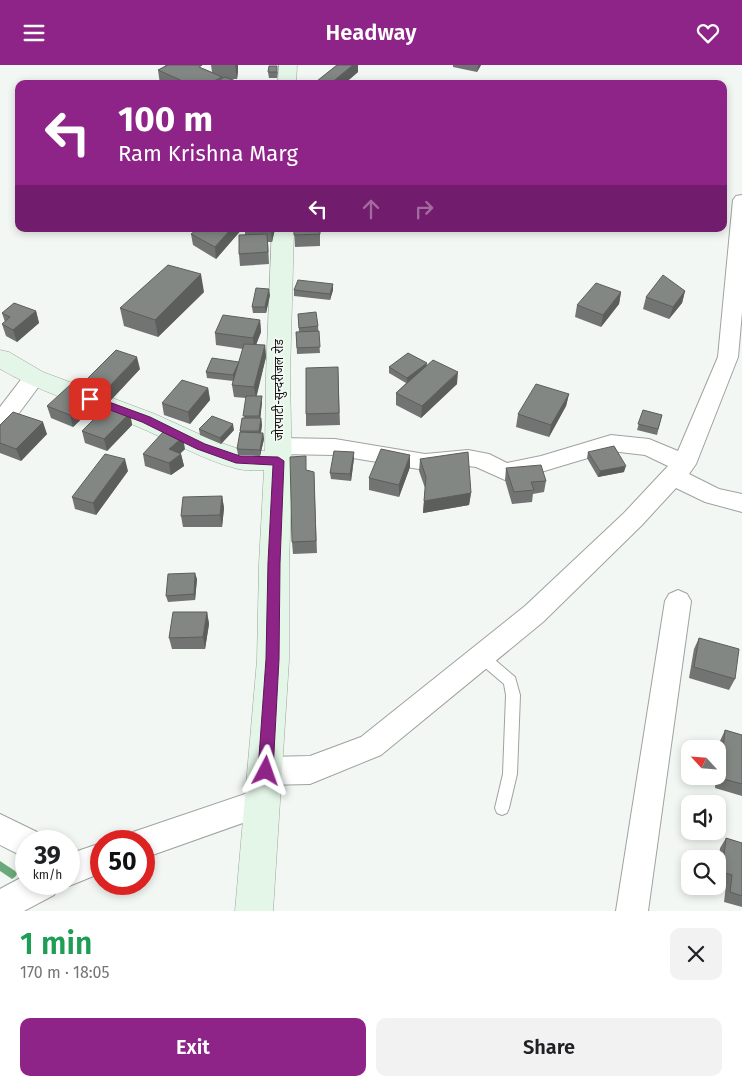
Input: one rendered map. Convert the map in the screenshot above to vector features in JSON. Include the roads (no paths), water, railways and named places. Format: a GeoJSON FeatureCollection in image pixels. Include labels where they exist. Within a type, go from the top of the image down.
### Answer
{"type":"FeatureCollection","features":[{"type":"Feature","properties":{"kind":"main road"},"geometry":{"type":"LineString","coordinates":[[287,80],[288,65]]}},
{"type":"Feature","properties":{"kind":"main road","name":"जोरपाटी-सुन्दरीजल रोड"},"geometry":{"type":"LineString","coordinates":[[254,911],[273,659],[278,375],[283,232]]}},
{"type":"Feature","properties":{"kind":"main road"},"geometry":{"type":"LineString","coordinates":[[0,358],[34,378],[146,420],[201,446],[240,460],[278,453]]}},
{"type":"Feature","properties":{"kind":"street"},"geometry":{"type":"LineString","coordinates":[[266,771],[310,770],[371,746],[534,614],[633,519],[678,470],[728,357],[742,200]]}},
{"type":"Feature","properties":{"kind":"street"},"geometry":{"type":"LineString","coordinates":[[0,423],[34,378]]}},
{"type":"Feature","properties":{"kind":"street"},"geometry":{"type":"LineString","coordinates":[[278,453],[335,447],[425,462],[468,458],[481,460],[505,472],[541,464],[610,443],[649,447],[714,496],[742,503]]}},
{"type":"Feature","properties":{"kind":"street"},"geometry":{"type":"LineString","coordinates":[[632,911],[678,601]]}},
{"type":"Feature","properties":{"kind":"street"},"geometry":{"type":"LineString","coordinates":[[155,839],[263,802]]}},
{"type":"Feature","properties":{"kind":"street"},"geometry":{"type":"LineString","coordinates":[[0,829],[15,837]]}},
{"type":"Feature","properties":{"kind":"street"},"geometry":{"type":"LineString","coordinates":[[0,906],[22,895]]}},
{"type":"Feature","properties":{"kind":"lane"},"geometry":{"type":"LineString","coordinates":[[482,657],[510,681],[513,695],[510,774],[502,808]]}},
{"type":"Feature","properties":{"kind":"waterway"},"geometry":{"type":"LineString","coordinates":[[0,865],[12,874]]}}]}
